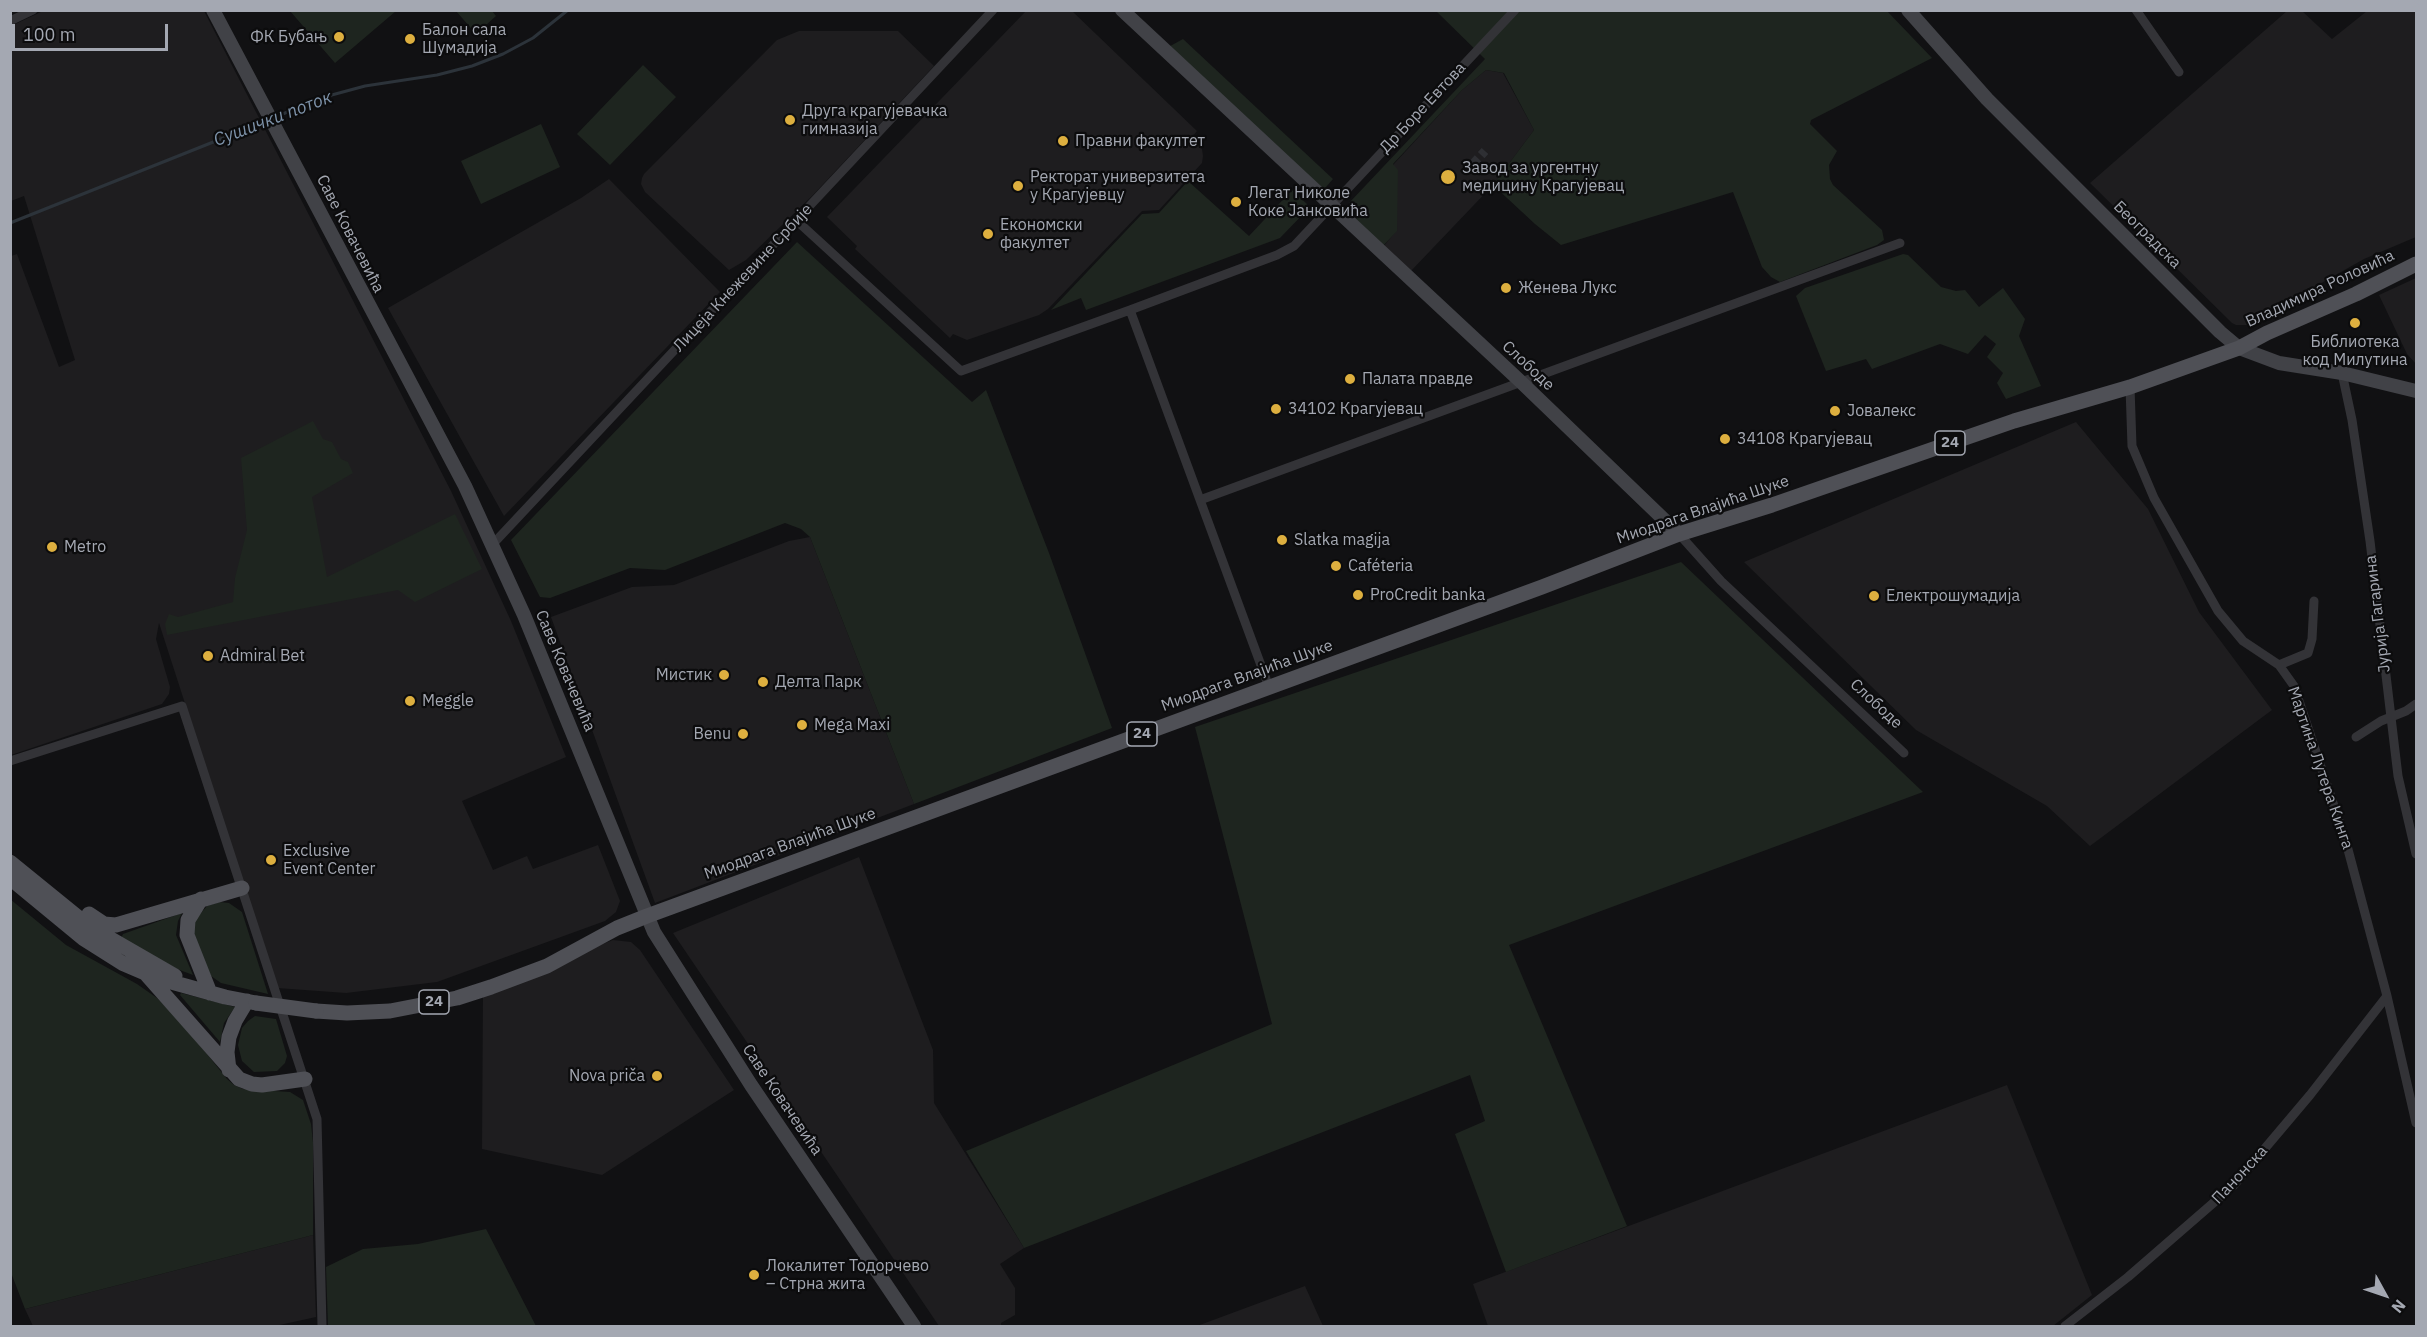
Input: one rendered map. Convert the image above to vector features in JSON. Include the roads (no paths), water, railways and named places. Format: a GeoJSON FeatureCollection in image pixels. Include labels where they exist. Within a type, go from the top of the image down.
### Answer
{"type":"FeatureCollection","features":[{"type":"Feature","properties":{"kind":"main road","name":"Владимира Роловића"},"geometry":{"type":"LineString","coordinates":[[2240,348],[2267,333],[2356,294],[2416,264]]}},
{"type":"Feature","properties":{"kind":"main road","name":"Миодрага Влајића Шуке"},"geometry":{"type":"LineString","coordinates":[[10,879],[99,950],[145,974],[203,991],[251,1002],[347,1013],[390,1011],[457,998],[547,966],[616,928],[647,916],[1679,534],[1772,505],[2014,421],[2130,387],[2240,348]]}},
{"type":"Feature","properties":{"kind":"main road"},"geometry":{"type":"LineString","coordinates":[[10,851],[28,876]]}},
{"type":"Feature","properties":{"kind":"main road","name":"Миодрага Влајића Шуке"},"geometry":{"type":"LineString","coordinates":[[10,862],[99,932],[203,991]]}},
{"type":"Feature","properties":{"kind":"main road"},"geometry":{"type":"LineString","coordinates":[[42,888],[57,893],[101,922],[112,925],[242,888]]}},
{"type":"Feature","properties":{"kind":"main road"},"geometry":{"type":"LineString","coordinates":[[201,899],[188,920],[187,935],[203,991]]}},
{"type":"Feature","properties":{"kind":"main road"},"geometry":{"type":"LineString","coordinates":[[145,974],[238,1079],[252,1084],[305,1079]]}},
{"type":"Feature","properties":{"kind":"main road"},"geometry":{"type":"LineString","coordinates":[[230,1070],[229,1037],[235,1021],[251,1002]]}},
{"type":"Feature","properties":{"kind":"street"},"geometry":{"type":"LineString","coordinates":[[10,21],[33,10]]}},
{"type":"Feature","properties":{"kind":"street","name":"Саве Ковачевића"},"geometry":{"type":"LineString","coordinates":[[213,10],[345,263],[446,449],[492,545],[604,808],[647,916],[665,951],[751,1085],[914,1326]]}},
{"type":"Feature","properties":{"kind":"street","name":"Лицеја Кнежевине Србије"},"geometry":{"type":"LineString","coordinates":[[492,545],[993,10]]}},
{"type":"Feature","properties":{"kind":"street","name":"Слободе"},"geometry":{"type":"LineString","coordinates":[[1122,10],[1520,381],[1679,534],[1721,581],[1904,753]]}},
{"type":"Feature","properties":{"kind":"street","name":"Др Боре Евтова"},"geometry":{"type":"LineString","coordinates":[[797,221],[961,371],[1286,252],[1297,243],[1515,10]]}},
{"type":"Feature","properties":{"kind":"street","name":"Београдска"},"geometry":{"type":"LineString","coordinates":[[1908,10],[1987,99],[2220,332],[2240,348],[2279,363],[2342,373],[2416,391]]}},
{"type":"Feature","properties":{"kind":"street"},"geometry":{"type":"LineString","coordinates":[[2136,10],[2179,72]]}},
{"type":"Feature","properties":{"kind":"street"},"geometry":{"type":"LineString","coordinates":[[1200,500],[1900,243]]}},
{"type":"Feature","properties":{"kind":"street"},"geometry":{"type":"LineString","coordinates":[[1130,310],[1269,687]]}},
{"type":"Feature","properties":{"kind":"street","name":"Јурија Гагарина"},"geometry":{"type":"LineString","coordinates":[[2342,373],[2352,420],[2370,542],[2398,776],[2416,854]]}},
{"type":"Feature","properties":{"kind":"street","name":"Мартина Лутера Кинга"},"geometry":{"type":"LineString","coordinates":[[2130,387],[2132,446],[2149,489],[2218,611],[2243,641],[2279,665],[2294,686],[2346,842],[2387,996],[2416,1123]]}},
{"type":"Feature","properties":{"kind":"street"},"geometry":{"type":"LineString","coordinates":[[2279,665],[2308,653],[2312,639],[2314,601]]}},
{"type":"Feature","properties":{"kind":"street"},"geometry":{"type":"LineString","coordinates":[[2356,737],[2390,716],[2406,711],[2416,704]]}},
{"type":"Feature","properties":{"kind":"street"},"geometry":{"type":"LineString","coordinates":[[10,761],[182,706],[305,1079],[319,1132],[322,1326]]}},
{"type":"Feature","properties":{"kind":"street","name":"Панонска"},"geometry":{"type":"LineString","coordinates":[[2065,1326],[2128,1277],[2234,1185],[2310,1095],[2387,996]]}},
{"type":"Feature","properties":{"kind":"waterway","name":"Сушички поток"},"geometry":{"type":"LineString","coordinates":[[275,117],[328,96],[365,86],[437,75],[472,66],[503,54],[533,38],[568,10]]}},
{"type":"Feature","properties":{"kind":"waterway","name":"Сушички поток"},"geometry":{"type":"LineString","coordinates":[[10,223],[266,121]]}},
{"type":"Feature","properties":{"kind":"tunnel"},"geometry":{"type":"LineString","coordinates":[[1472,165],[1485,151]]}},
{"type":"Feature","properties":{"kind":"place","name":"ФК Бубањ"},"geometry":{"type":"Point","coordinates":[339,37]}},
{"type":"Feature","properties":{"kind":"place","name":"Балон сала Шумадија"},"geometry":{"type":"Point","coordinates":[410,39]}},
{"type":"Feature","properties":{"kind":"place","name":"Друга крагујевачка гимназија"},"geometry":{"type":"Point","coordinates":[790,120]}},
{"type":"Feature","properties":{"kind":"place","name":"Правни факултет"},"geometry":{"type":"Point","coordinates":[1063,141]}},
{"type":"Feature","properties":{"kind":"place","name":"Завод за ургентну медицину Крагујевац"},"geometry":{"type":"Point","coordinates":[1448,177]}},
{"type":"Feature","properties":{"kind":"place","name":"Ректорат универзитета у Крагујевцу"},"geometry":{"type":"Point","coordinates":[1018,186]}},
{"type":"Feature","properties":{"kind":"place","name":"Легат Николе Коке Јанковића"},"geometry":{"type":"Point","coordinates":[1236,202]}},
{"type":"Feature","properties":{"kind":"place","name":"Економски факултет"},"geometry":{"type":"Point","coordinates":[988,234]}},
{"type":"Feature","properties":{"kind":"place","name":"Женева Лукс"},"geometry":{"type":"Point","coordinates":[1506,288]}},
{"type":"Feature","properties":{"kind":"place","name":"Библиотека код Милутина"},"geometry":{"type":"Point","coordinates":[2355,323]}},
{"type":"Feature","properties":{"kind":"place","name":"Палата правде"},"geometry":{"type":"Point","coordinates":[1350,379]}},
{"type":"Feature","properties":{"kind":"place","name":"34102 Крагујевац"},"geometry":{"type":"Point","coordinates":[1276,409]}},
{"type":"Feature","properties":{"kind":"place","name":"Јовалекс"},"geometry":{"type":"Point","coordinates":[1835,411]}},
{"type":"Feature","properties":{"kind":"place","name":"34108 Крагујевац"},"geometry":{"type":"Point","coordinates":[1725,439]}},
{"type":"Feature","properties":{"kind":"place","name":"Slatka magija"},"geometry":{"type":"Point","coordinates":[1282,540]}},
{"type":"Feature","properties":{"kind":"place","name":"Metro"},"geometry":{"type":"Point","coordinates":[52,547]}},
{"type":"Feature","properties":{"kind":"place","name":"Caféteria"},"geometry":{"type":"Point","coordinates":[1336,566]}},
{"type":"Feature","properties":{"kind":"place","name":"ProCredit banka"},"geometry":{"type":"Point","coordinates":[1358,595]}},
{"type":"Feature","properties":{"kind":"place","name":"Електрошумадија"},"geometry":{"type":"Point","coordinates":[1874,596]}},
{"type":"Feature","properties":{"kind":"place","name":"Admiral Bet"},"geometry":{"type":"Point","coordinates":[208,656]}},
{"type":"Feature","properties":{"kind":"place","name":"Мистик"},"geometry":{"type":"Point","coordinates":[724,675]}},
{"type":"Feature","properties":{"kind":"place","name":"Делта Парк"},"geometry":{"type":"Point","coordinates":[763,682]}},
{"type":"Feature","properties":{"kind":"place","name":"Meggle"},"geometry":{"type":"Point","coordinates":[410,701]}},
{"type":"Feature","properties":{"kind":"place","name":"Mega Maxi"},"geometry":{"type":"Point","coordinates":[802,725]}},
{"type":"Feature","properties":{"kind":"place","name":"Benu"},"geometry":{"type":"Point","coordinates":[743,734]}},
{"type":"Feature","properties":{"kind":"place","name":"Exclusive Event Center"},"geometry":{"type":"Point","coordinates":[271,860]}},
{"type":"Feature","properties":{"kind":"place","name":"Nova priča"},"geometry":{"type":"Point","coordinates":[657,1076]}},
{"type":"Feature","properties":{"kind":"place","name":"Локалитет Тодорчево – Стрна жита"},"geometry":{"type":"Point","coordinates":[754,1275]}}]}
